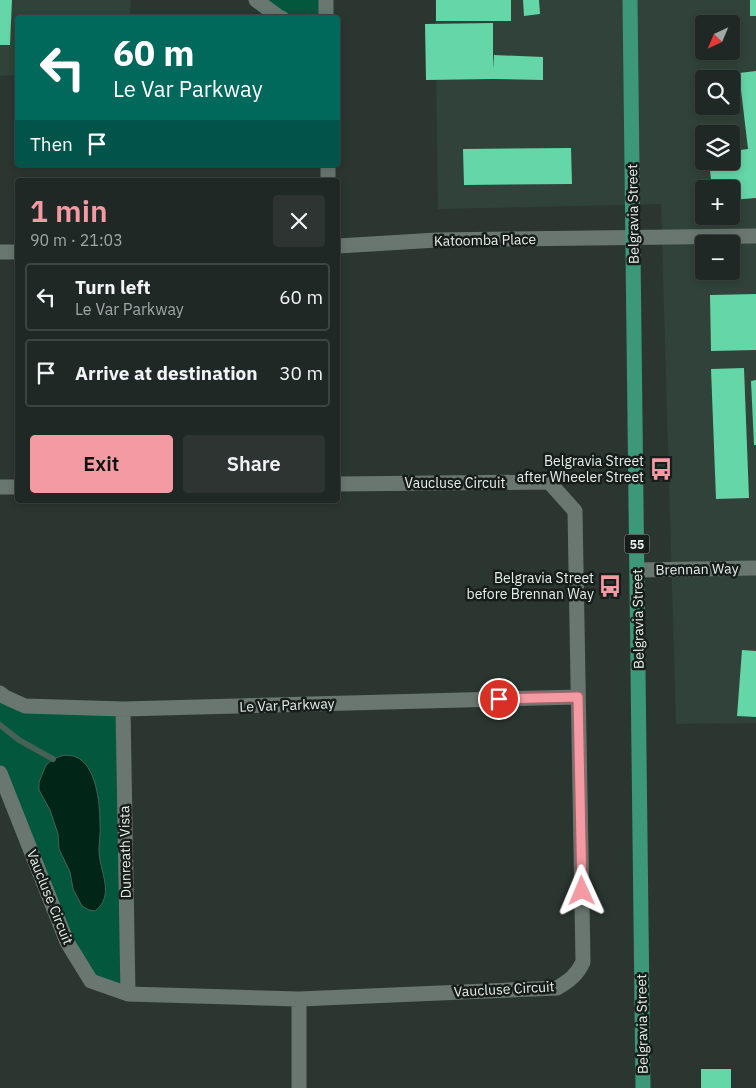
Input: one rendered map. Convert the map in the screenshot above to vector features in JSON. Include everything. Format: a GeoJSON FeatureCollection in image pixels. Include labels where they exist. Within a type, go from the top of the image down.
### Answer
{"type":"FeatureCollection","features":[{"type":"Feature","properties":{"kind":"main road","name":"Belgravia Street"},"geometry":{"type":"LineString","coordinates":[[630,0],[643,1088]]}},
{"type":"Feature","properties":{"kind":"street"},"geometry":{"type":"LineString","coordinates":[[256,0],[276,15]]}},
{"type":"Feature","properties":{"kind":"street"},"geometry":{"type":"LineString","coordinates":[[326,0],[326,15]]}},
{"type":"Feature","properties":{"kind":"street","name":"Katoomba Place"},"geometry":{"type":"LineString","coordinates":[[340,246],[437,240],[756,236]]}},
{"type":"Feature","properties":{"kind":"street"},"geometry":{"type":"LineString","coordinates":[[0,252],[15,252]]}},
{"type":"Feature","properties":{"kind":"street","name":"Vaucluse Circuit"},"geometry":{"type":"LineString","coordinates":[[0,773],[67,942],[90,981],[128,994],[298,999],[557,988],[570,981],[579,971],[583,962],[575,511],[550,482],[340,484]]}},
{"type":"Feature","properties":{"kind":"street"},"geometry":{"type":"LineString","coordinates":[[0,487],[15,487]]}},
{"type":"Feature","properties":{"kind":"street","name":"Brennan Way"},"geometry":{"type":"LineString","coordinates":[[638,570],[756,568]]}},
{"type":"Feature","properties":{"kind":"street","name":"Le Var Parkway"},"geometry":{"type":"LineString","coordinates":[[0,693],[25,706],[123,710],[578,697]]}},
{"type":"Feature","properties":{"kind":"street","name":"Dunreath Vista"},"geometry":{"type":"LineString","coordinates":[[123,710],[128,994]]}},
{"type":"Feature","properties":{"kind":"street"},"geometry":{"type":"LineString","coordinates":[[298,999],[299,1088]]}},
{"type":"Feature","properties":{"kind":"shaded area"},"geometry":{"type":"Polygon","coordinates":[[[0,0],[131,0],[130,15],[15,15],[15,75],[0,76],[0,0]]]}},
{"type":"Feature","properties":{"kind":"shaded area"},"geometry":{"type":"Polygon","coordinates":[[[435,0],[756,0],[756,723],[676,724],[661,204],[438,209],[435,0]]]}},
{"type":"Feature","properties":{"kind":"shaded area"},"geometry":{"type":"Polygon","coordinates":[[[64,755],[75,756],[83,761],[96,785],[98,795],[99,850],[105,890],[101,905],[95,911],[82,906],[73,889],[70,872],[59,849],[58,834],[50,810],[39,790],[39,782],[46,765],[53,759],[64,755]]]}},
{"type":"Feature","properties":{"kind":"green space"},"geometry":{"type":"Polygon","coordinates":[[[256,0],[325,0],[325,15],[276,15],[256,0]]]}},
{"type":"Feature","properties":{"kind":"green space"},"geometry":{"type":"Polygon","coordinates":[[[0,693],[5,697],[123,709],[128,994],[91,981],[0,773],[0,693]]]}},
{"type":"Feature","properties":{"kind":"building"},"geometry":{"type":"Polygon","coordinates":[[[0,0],[12,0],[10,45],[0,45],[0,0]]]}},
{"type":"Feature","properties":{"kind":"building"},"geometry":{"type":"Polygon","coordinates":[[[436,0],[511,0],[511,21],[436,21],[436,0]]]}},
{"type":"Feature","properties":{"kind":"building"},"geometry":{"type":"Polygon","coordinates":[[[523,0],[539,0],[540,14],[524,16],[523,0]]]}},
{"type":"Feature","properties":{"kind":"building"},"geometry":{"type":"Polygon","coordinates":[[[750,0],[756,0],[756,16],[750,16],[750,0]]]}},
{"type":"Feature","properties":{"kind":"building"},"geometry":{"type":"Polygon","coordinates":[[[493,23],[493,69],[494,55],[543,57],[543,80],[426,80],[425,24],[493,23]]]}},
{"type":"Feature","properties":{"kind":"building"},"geometry":{"type":"Polygon","coordinates":[[[756,71],[756,198],[740,199],[740,180],[711,180],[710,170],[740,170],[740,150],[748,149],[740,73],[756,71]]]}},
{"type":"Feature","properties":{"kind":"building"},"geometry":{"type":"Polygon","coordinates":[[[571,148],[572,184],[464,185],[463,149],[571,148]]]}},
{"type":"Feature","properties":{"kind":"building"},"geometry":{"type":"Polygon","coordinates":[[[756,294],[756,350],[711,351],[710,295],[756,294]]]}},
{"type":"Feature","properties":{"kind":"building"},"geometry":{"type":"Polygon","coordinates":[[[744,368],[749,498],[716,499],[711,369],[744,368]]]}},
{"type":"Feature","properties":{"kind":"building"},"geometry":{"type":"Polygon","coordinates":[[[756,380],[756,445],[754,445],[751,381],[756,380]]]}},
{"type":"Feature","properties":{"kind":"building"},"geometry":{"type":"Polygon","coordinates":[[[742,650],[756,651],[756,717],[737,716],[742,650]]]}},
{"type":"Feature","properties":{"kind":"building"},"geometry":{"type":"Polygon","coordinates":[[[701,1069],[731,1069],[731,1088],[701,1088],[701,1069]]]}},
{"type":"Feature","properties":{"kind":"waterway"},"geometry":{"type":"LineString","coordinates":[[0,725],[19,740],[53,759]]}},
{"type":"Feature","properties":{"kind":"place","name":"Belgravia Street after Wheeler Street"},"geometry":{"type":"Point","coordinates":[661,469]}},
{"type":"Feature","properties":{"kind":"place","name":"Belgravia Street before Brennan Way"},"geometry":{"type":"Point","coordinates":[610,586]}},
{"type":"Feature","properties":{"kind":"route"},"geometry":{"type":"LineString","coordinates":[[499,699],[578,697],[582,891]]}}]}
